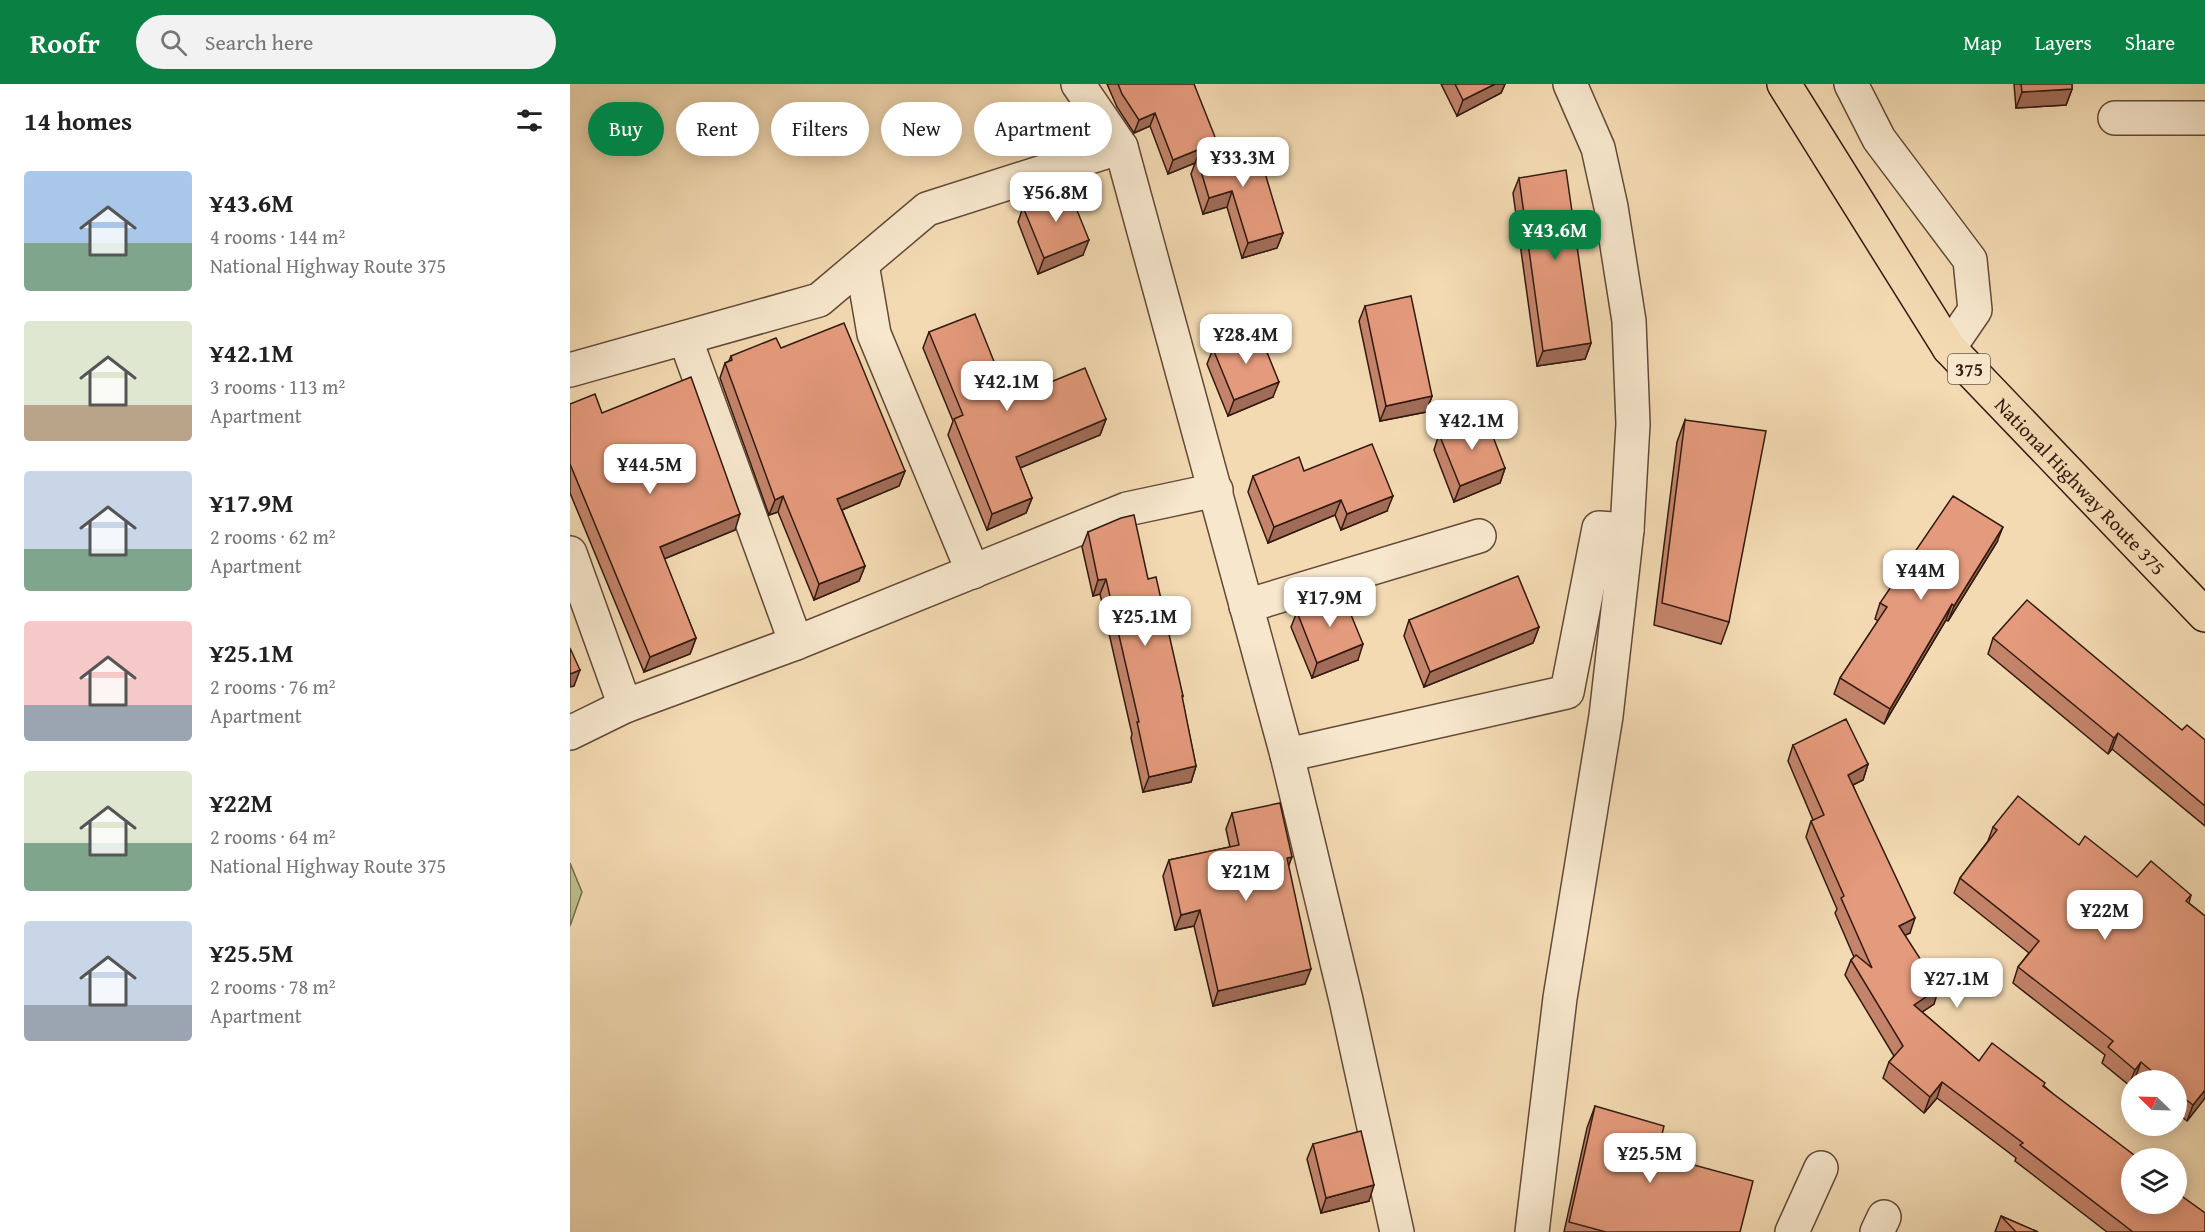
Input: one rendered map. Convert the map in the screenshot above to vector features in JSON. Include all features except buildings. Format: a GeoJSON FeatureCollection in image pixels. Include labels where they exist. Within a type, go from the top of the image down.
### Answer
{"type":"FeatureCollection","features":[{"type":"Feature","properties":{"kind":"highway","name":"National Highway Route 375"},"geometry":{"type":"LineString","coordinates":[[1784,84],[1949,348],[2205,615]]}},
{"type":"Feature","properties":{"kind":"street"},"geometry":{"type":"LineString","coordinates":[[1078,84],[1121,147],[1287,755],[1346,1000],[1397,1232]]}},
{"type":"Feature","properties":{"kind":"street"},"geometry":{"type":"LineString","coordinates":[[1532,1232],[1560,998],[1606,716],[1627,530],[1633,423],[1629,321],[1611,207],[1598,148],[1570,84]]}},
{"type":"Feature","properties":{"kind":"street"},"geometry":{"type":"LineString","coordinates":[[1851,84],[1879,139],[1970,260],[1975,310],[1949,348]]}},
{"type":"Feature","properties":{"kind":"street"},"geometry":{"type":"LineString","coordinates":[[2115,118],[2205,118]]}},
{"type":"Feature","properties":{"kind":"street"},"geometry":{"type":"LineString","coordinates":[[570,370],[819,300],[927,209],[1121,147]]}},
{"type":"Feature","properties":{"kind":"street"},"geometry":{"type":"LineString","coordinates":[[862,264],[874,334],[973,572]]}},
{"type":"Feature","properties":{"kind":"street"},"geometry":{"type":"LineString","coordinates":[[685,338],[796,643]]}},
{"type":"Feature","properties":{"kind":"street"},"geometry":{"type":"LineString","coordinates":[[570,733],[625,706],[796,643],[1127,509],[1216,490]]}},
{"type":"Feature","properties":{"kind":"street"},"geometry":{"type":"LineString","coordinates":[[1287,755],[1567,692],[1599,528],[1627,530]]}},
{"type":"Feature","properties":{"kind":"street"},"geometry":{"type":"LineString","coordinates":[[1246,606],[1479,536]]}},
{"type":"Feature","properties":{"kind":"street"},"geometry":{"type":"LineString","coordinates":[[570,553],[625,706]]}},
{"type":"Feature","properties":{"kind":"street"},"geometry":{"type":"LineString","coordinates":[[1792,1232],[1821,1168]]}},
{"type":"Feature","properties":{"kind":"green space"},"geometry":{"type":"Polygon","coordinates":[[[570,863],[582,892],[570,926],[570,863]]]}}]}
